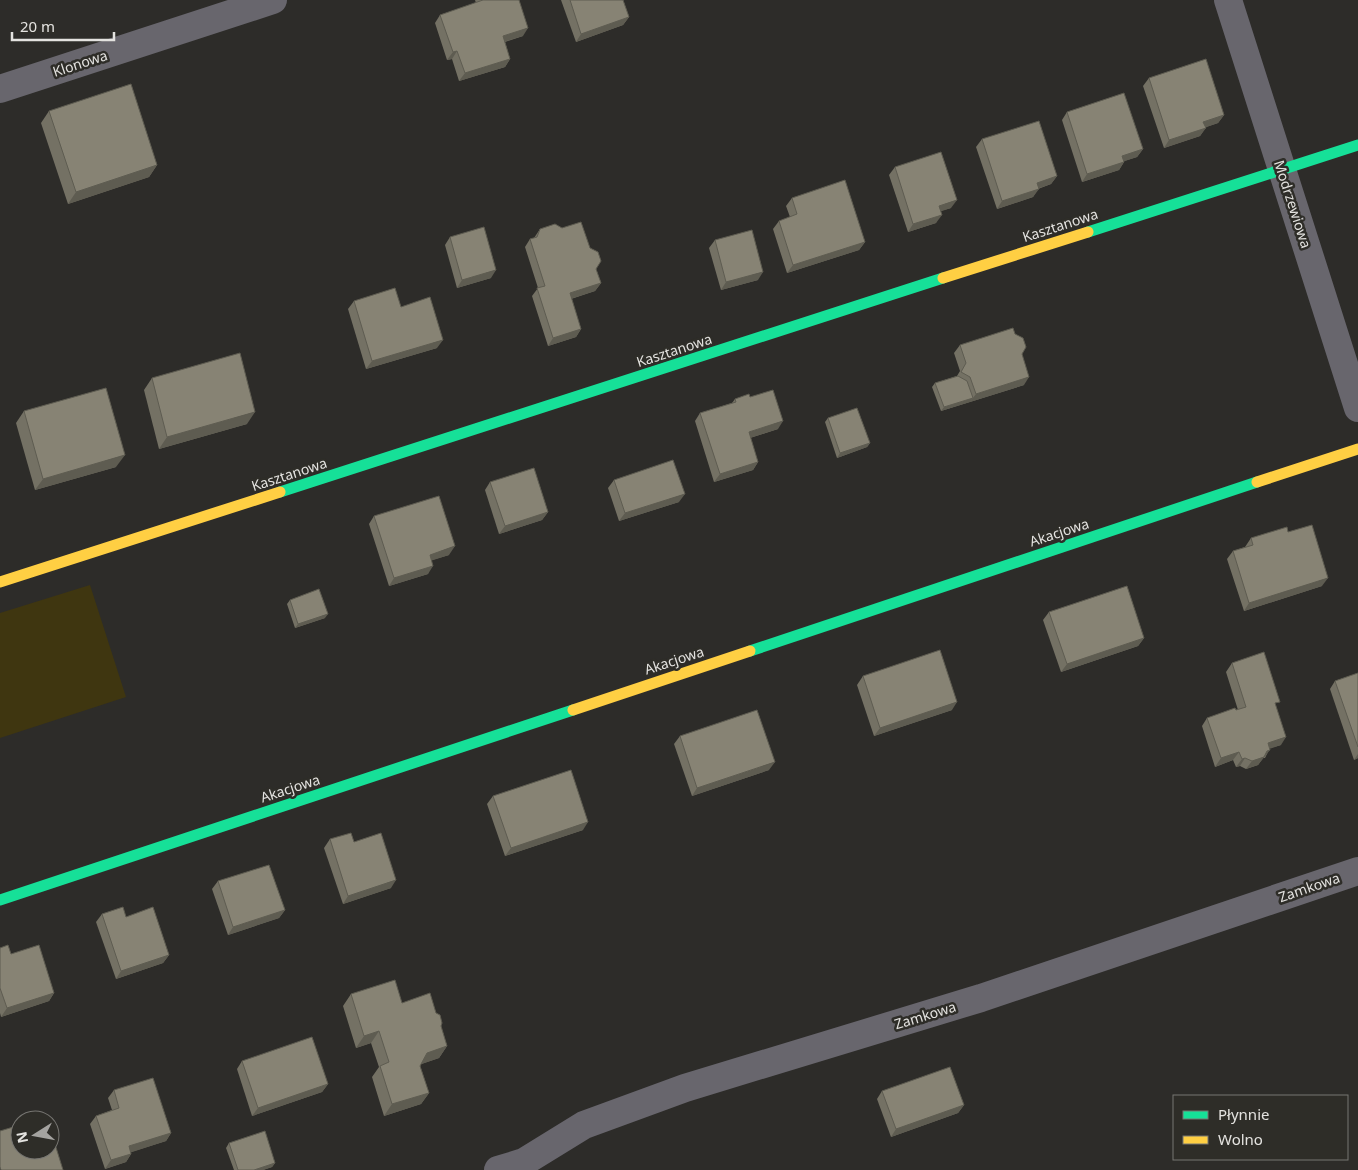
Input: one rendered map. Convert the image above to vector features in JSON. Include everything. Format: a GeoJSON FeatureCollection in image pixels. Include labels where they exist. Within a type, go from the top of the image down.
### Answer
{"type":"FeatureCollection","features":[{"type":"Feature","properties":{"kind":"street","name":"Klonowa"},"geometry":{"type":"LineString","coordinates":[[0,89],[273,0]]}},
{"type":"Feature","properties":{"kind":"street","name":"Modrzewiowa"},"geometry":{"type":"LineString","coordinates":[[1228,0],[1358,408]]}},
{"type":"Feature","properties":{"kind":"street","name":"Kasztanowa"},"geometry":{"type":"LineString","coordinates":[[0,582],[1358,145]]}},
{"type":"Feature","properties":{"kind":"street","name":"Akacjowa"},"geometry":{"type":"LineString","coordinates":[[0,900],[1358,449]]}},
{"type":"Feature","properties":{"kind":"street","name":"Zamkowa"},"geometry":{"type":"LineString","coordinates":[[498,1170],[524,1162],[584,1125],[684,1088],[981,998],[1358,871]]}},
{"type":"Feature","properties":{"kind":"shaded area"},"geometry":{"type":"Polygon","coordinates":[[[90,585],[126,697],[0,738],[0,613],[90,585]]]}},
{"type":"Feature","properties":{"kind":"building"},"geometry":{"type":"Polygon","coordinates":[[[483,0],[519,0],[528,28],[503,36],[510,59],[465,73],[457,51],[453,52],[440,15],[483,0]]]}},
{"type":"Feature","properties":{"kind":"building"},"geometry":{"type":"Polygon","coordinates":[[[570,0],[623,0],[629,17],[581,34],[570,0]]]}},
{"type":"Feature","properties":{"kind":"building"},"geometry":{"type":"Polygon","coordinates":[[[1206,59],[1224,115],[1203,122],[1206,128],[1169,140],[1149,78],[1206,59]]]}},
{"type":"Feature","properties":{"kind":"building"},"geometry":{"type":"Polygon","coordinates":[[[131,84],[157,165],[76,192],[49,111],[131,84]]]}},
{"type":"Feature","properties":{"kind":"building"},"geometry":{"type":"Polygon","coordinates":[[[1124,93],[1143,149],[1122,156],[1124,162],[1087,174],[1067,112],[1124,93]]]}},
{"type":"Feature","properties":{"kind":"building"},"geometry":{"type":"Polygon","coordinates":[[[1039,121],[1057,176],[1037,183],[1039,189],[1002,201],[982,139],[1039,121]]]}},
{"type":"Feature","properties":{"kind":"building"},"geometry":{"type":"Polygon","coordinates":[[[941,152],[957,200],[939,206],[942,215],[913,224],[895,167],[941,152]]]}},
{"type":"Feature","properties":{"kind":"building"},"geometry":{"type":"Polygon","coordinates":[[[845,180],[865,242],[793,265],[779,221],[797,214],[792,198],[845,180]]]}},
{"type":"Feature","properties":{"kind":"building"},"geometry":{"type":"Polygon","coordinates":[[[581,222],[590,248],[598,252],[601,261],[596,269],[601,283],[570,293],[581,329],[553,338],[537,288],[545,286],[530,239],[537,237],[540,229],[555,224],[562,228],[581,222]]]}},
{"type":"Feature","properties":{"kind":"building"},"geometry":{"type":"Polygon","coordinates":[[[484,227],[496,270],[462,280],[450,237],[484,227]]]}},
{"type":"Feature","properties":{"kind":"building"},"geometry":{"type":"Polygon","coordinates":[[[752,230],[763,272],[726,282],[715,240],[752,230]]]}},
{"type":"Feature","properties":{"kind":"building"},"geometry":{"type":"Polygon","coordinates":[[[395,288],[401,307],[430,297],[443,340],[372,361],[354,301],[395,288]]]}},
{"type":"Feature","properties":{"kind":"building"},"geometry":{"type":"Polygon","coordinates":[[[1013,328],[1015,334],[1023,338],[1026,347],[1022,354],[1029,377],[976,394],[970,377],[961,372],[966,363],[960,345],[1013,328]]]}},
{"type":"Feature","properties":{"kind":"building"},"geometry":{"type":"Polygon","coordinates":[[[240,353],[255,412],[167,437],[152,378],[240,353]]]}},
{"type":"Feature","properties":{"kind":"building"},"geometry":{"type":"Polygon","coordinates":[[[958,376],[967,381],[973,398],[944,407],[935,383],[958,376]]]}},
{"type":"Feature","properties":{"kind":"building"},"geometry":{"type":"Polygon","coordinates":[[[106,388],[125,455],[43,479],[24,411],[106,388]]]}},
{"type":"Feature","properties":{"kind":"building"},"geometry":{"type":"Polygon","coordinates":[[[773,390],[783,421],[749,432],[758,462],[720,474],[700,413],[736,402],[735,399],[749,394],[750,397],[773,390]]]}},
{"type":"Feature","properties":{"kind":"building"},"geometry":{"type":"Polygon","coordinates":[[[857,408],[870,443],[840,453],[828,418],[857,408]]]}},
{"type":"Feature","properties":{"kind":"building"},"geometry":{"type":"Polygon","coordinates":[[[673,460],[685,494],[625,513],[614,480],[673,460]]]}},
{"type":"Feature","properties":{"kind":"building"},"geometry":{"type":"Polygon","coordinates":[[[534,468],[548,512],[505,526],[490,482],[534,468]]]}},
{"type":"Feature","properties":{"kind":"building"},"geometry":{"type":"Polygon","coordinates":[[[439,496],[455,546],[430,555],[433,566],[394,578],[374,516],[439,496]]]}},
{"type":"Feature","properties":{"kind":"building"},"geometry":{"type":"Polygon","coordinates":[[[1312,525],[1328,578],[1249,603],[1233,551],[1253,545],[1251,538],[1287,527],[1288,532],[1312,525]]]}},
{"type":"Feature","properties":{"kind":"building"},"geometry":{"type":"Polygon","coordinates":[[[1127,586],[1144,638],[1067,664],[1049,612],[1127,586]]]}},
{"type":"Feature","properties":{"kind":"building"},"geometry":{"type":"Polygon","coordinates":[[[319,589],[328,614],[298,624],[290,600],[319,589]]]}},
{"type":"Feature","properties":{"kind":"building"},"geometry":{"type":"Polygon","coordinates":[[[940,650],[957,702],[880,728],[863,676],[940,650]]]}},
{"type":"Feature","properties":{"kind":"building"},"geometry":{"type":"Polygon","coordinates":[[[1264,652],[1280,702],[1275,703],[1286,737],[1268,743],[1270,750],[1267,751],[1264,757],[1252,761],[1245,758],[1242,759],[1239,752],[1221,758],[1207,718],[1235,708],[1236,710],[1246,707],[1232,663],[1264,652]]]}},
{"type":"Feature","properties":{"kind":"building"},"geometry":{"type":"Polygon","coordinates":[[[1358,673],[1358,747],[1335,681],[1358,673]]]}},
{"type":"Feature","properties":{"kind":"building"},"geometry":{"type":"Polygon","coordinates":[[[757,710],[775,762],[697,788],[680,736],[757,710]]]}},
{"type":"Feature","properties":{"kind":"building"},"geometry":{"type":"Polygon","coordinates":[[[571,770],[588,822],[511,848],[493,796],[571,770]]]}},
{"type":"Feature","properties":{"kind":"building"},"geometry":{"type":"Polygon","coordinates":[[[351,833],[354,842],[381,833],[396,880],[348,896],[330,839],[351,833]]]}},
{"type":"Feature","properties":{"kind":"building"},"geometry":{"type":"Polygon","coordinates":[[[269,865],[285,910],[233,927],[218,881],[269,865]]]}},
{"type":"Feature","properties":{"kind":"building"},"geometry":{"type":"Polygon","coordinates":[[[123,907],[126,917],[153,907],[169,955],[121,971],[102,914],[123,907]]]}},
{"type":"Feature","properties":{"kind":"building"},"geometry":{"type":"Polygon","coordinates":[[[8,945],[11,954],[39,945],[54,993],[7,1008],[0,988],[0,948],[8,945]]]}},
{"type":"Feature","properties":{"kind":"building"},"geometry":{"type":"Polygon","coordinates":[[[395,980],[402,1003],[430,993],[436,1013],[440,1015],[447,1046],[427,1053],[420,1066],[429,1093],[392,1104],[380,1066],[389,1062],[379,1031],[364,1036],[351,994],[395,980]]]}},
{"type":"Feature","properties":{"kind":"building"},"geometry":{"type":"Polygon","coordinates":[[[312,1037],[328,1084],[258,1108],[242,1061],[312,1037]]]}},
{"type":"Feature","properties":{"kind":"building"},"geometry":{"type":"Polygon","coordinates":[[[950,1067],[964,1105],[896,1129],[882,1091],[950,1067]]]}},
{"type":"Feature","properties":{"kind":"building"},"geometry":{"type":"Polygon","coordinates":[[[153,1078],[171,1133],[129,1146],[131,1154],[111,1160],[96,1116],[119,1108],[114,1090],[153,1078]]]}},
{"type":"Feature","properties":{"kind":"building"},"geometry":{"type":"Polygon","coordinates":[[[10,1128],[10,1160],[60,1160],[63,1170],[1,1170],[0,1131],[10,1128]]]}},
{"type":"Feature","properties":{"kind":"building"},"geometry":{"type":"Polygon","coordinates":[[[265,1131],[275,1163],[254,1170],[238,1170],[229,1143],[265,1131]]]}},
{"type":"Feature","properties":{"kind":"traffic: fast"},"geometry":{"type":"LineString","coordinates":[[1088,232],[1358,145]]}},
{"type":"Feature","properties":{"kind":"traffic: fast"},"geometry":{"type":"LineString","coordinates":[[280,492],[943,278]]}},
{"type":"Feature","properties":{"kind":"traffic: fast"},"geometry":{"type":"LineString","coordinates":[[750,651],[1257,482]]}},
{"type":"Feature","properties":{"kind":"traffic: fast"},"geometry":{"type":"LineString","coordinates":[[0,900],[573,710]]}},
{"type":"Feature","properties":{"kind":"traffic: slow"},"geometry":{"type":"LineString","coordinates":[[943,278],[1088,232]]}},
{"type":"Feature","properties":{"kind":"traffic: slow"},"geometry":{"type":"LineString","coordinates":[[1257,482],[1358,449]]}},
{"type":"Feature","properties":{"kind":"traffic: slow"},"geometry":{"type":"LineString","coordinates":[[0,582],[280,492]]}},
{"type":"Feature","properties":{"kind":"traffic: slow"},"geometry":{"type":"LineString","coordinates":[[573,710],[750,651]]}}]}
